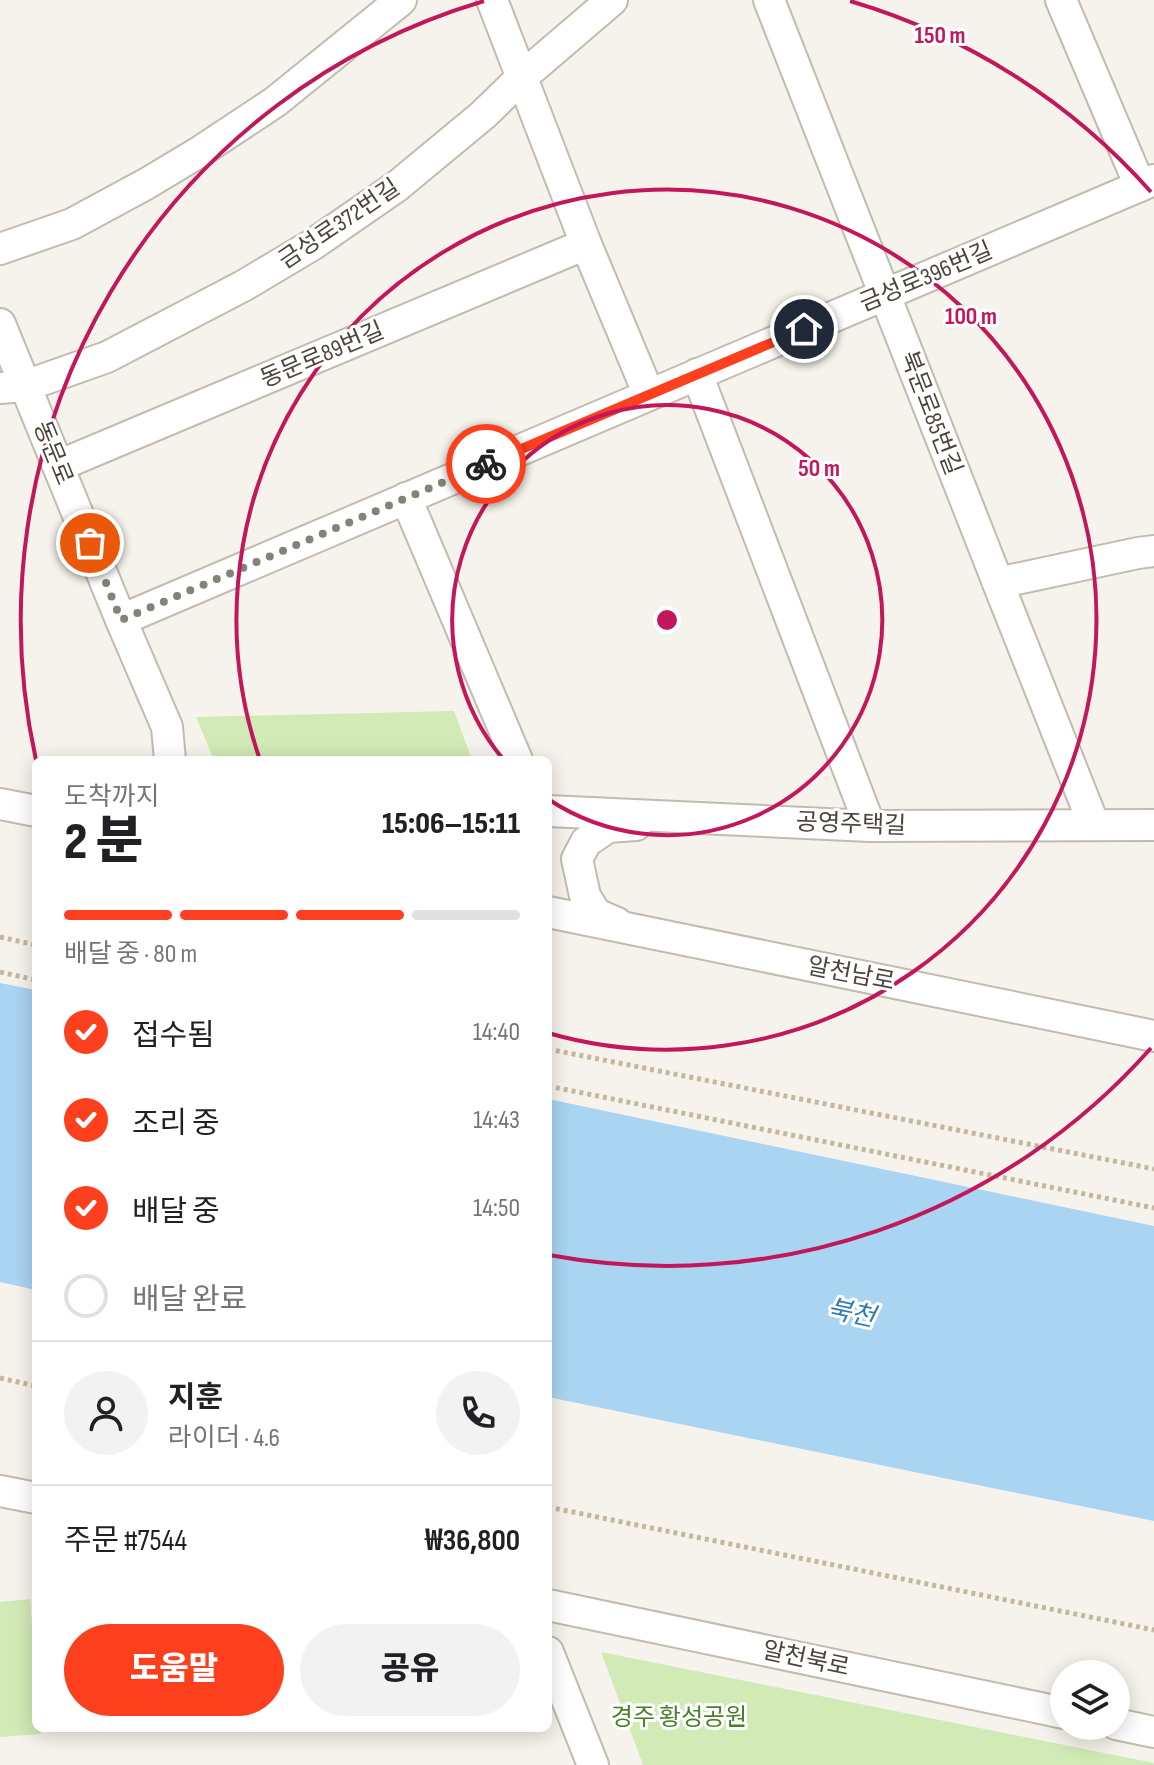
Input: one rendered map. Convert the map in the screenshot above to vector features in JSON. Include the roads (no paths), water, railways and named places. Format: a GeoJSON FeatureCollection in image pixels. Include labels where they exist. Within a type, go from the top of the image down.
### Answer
{"type":"FeatureCollection","features":[{"type":"Feature","properties":{"kind":"street"},"geometry":{"type":"LineString","coordinates":[[0,249],[72,224],[201,151],[275,102],[401,0]]}},
{"type":"Feature","properties":{"kind":"street"},"geometry":{"type":"LineString","coordinates":[[492,0],[586,244],[649,395]]}},
{"type":"Feature","properties":{"kind":"street","name":"금성로372번길"},"geometry":{"type":"LineString","coordinates":[[12,387],[107,357],[243,286],[312,245],[396,187],[483,115],[522,77],[612,0]]}},
{"type":"Feature","properties":{"kind":"street","name":"북문로85번길"},"geometry":{"type":"LineString","coordinates":[[769,0],[1094,825]]}},
{"type":"Feature","properties":{"kind":"street"},"geometry":{"type":"LineString","coordinates":[[1061,0],[1147,183]]}},
{"type":"Feature","properties":{"kind":"street","name":"금성로396번길"},"geometry":{"type":"LineString","coordinates":[[121,620],[1147,183]]}},
{"type":"Feature","properties":{"kind":"street","name":"동문로89번길"},"geometry":{"type":"LineString","coordinates":[[58,466],[586,244]]}},
{"type":"Feature","properties":{"kind":"street","name":"동문로"},"geometry":{"type":"LineString","coordinates":[[0,324],[12,387],[58,466],[167,727],[170,756]]}},
{"type":"Feature","properties":{"kind":"street"},"geometry":{"type":"LineString","coordinates":[[697,374],[870,826]]}},
{"type":"Feature","properties":{"kind":"street"},"geometry":{"type":"LineString","coordinates":[[406,498],[515,756]]}},
{"type":"Feature","properties":{"kind":"street"},"geometry":{"type":"LineString","coordinates":[[998,583],[1154,551]]}},
{"type":"Feature","properties":{"kind":"street"},"geometry":{"type":"LineString","coordinates":[[167,727],[176,756]]}},
{"type":"Feature","properties":{"kind":"street"},"geometry":{"type":"LineString","coordinates":[[0,804],[32,810]]}},
{"type":"Feature","properties":{"kind":"street","name":"공영주택길"},"geometry":{"type":"LineString","coordinates":[[552,811],[870,826],[1154,825]]}},
{"type":"Feature","properties":{"kind":"street"},"geometry":{"type":"LineString","coordinates":[[634,930],[596,914],[585,896],[577,859],[586,842],[608,827],[703,818]]}},
{"type":"Feature","properties":{"kind":"street","name":"알천남로"},"geometry":{"type":"LineString","coordinates":[[552,913],[1154,1036]]}},
{"type":"Feature","properties":{"kind":"street"},"geometry":{"type":"LineString","coordinates":[[0,1491],[32,1497]]}},
{"type":"Feature","properties":{"kind":"street","name":"알천북로"},"geometry":{"type":"LineString","coordinates":[[552,1606],[1050,1710]]}},
{"type":"Feature","properties":{"kind":"street"},"geometry":{"type":"LineString","coordinates":[[552,1662],[593,1765]]}},
{"type":"Feature","properties":{"kind":"street"},"geometry":{"type":"LineString","coordinates":[[1130,1727],[1154,1732]]}},
{"type":"Feature","properties":{"kind":"water"},"geometry":{"type":"Polygon","coordinates":[[[0,983],[32,989],[32,1289],[0,1282],[0,983]]]}},
{"type":"Feature","properties":{"kind":"water","name":"북천"},"geometry":{"type":"Polygon","coordinates":[[[552,1100],[1154,1226],[1154,1521],[552,1398],[552,1100]]]}},
{"type":"Feature","properties":{"kind":"park label","name":"경주 황성공원"},"geometry":{"type":"Point","coordinates":[679,1717]}}]}
